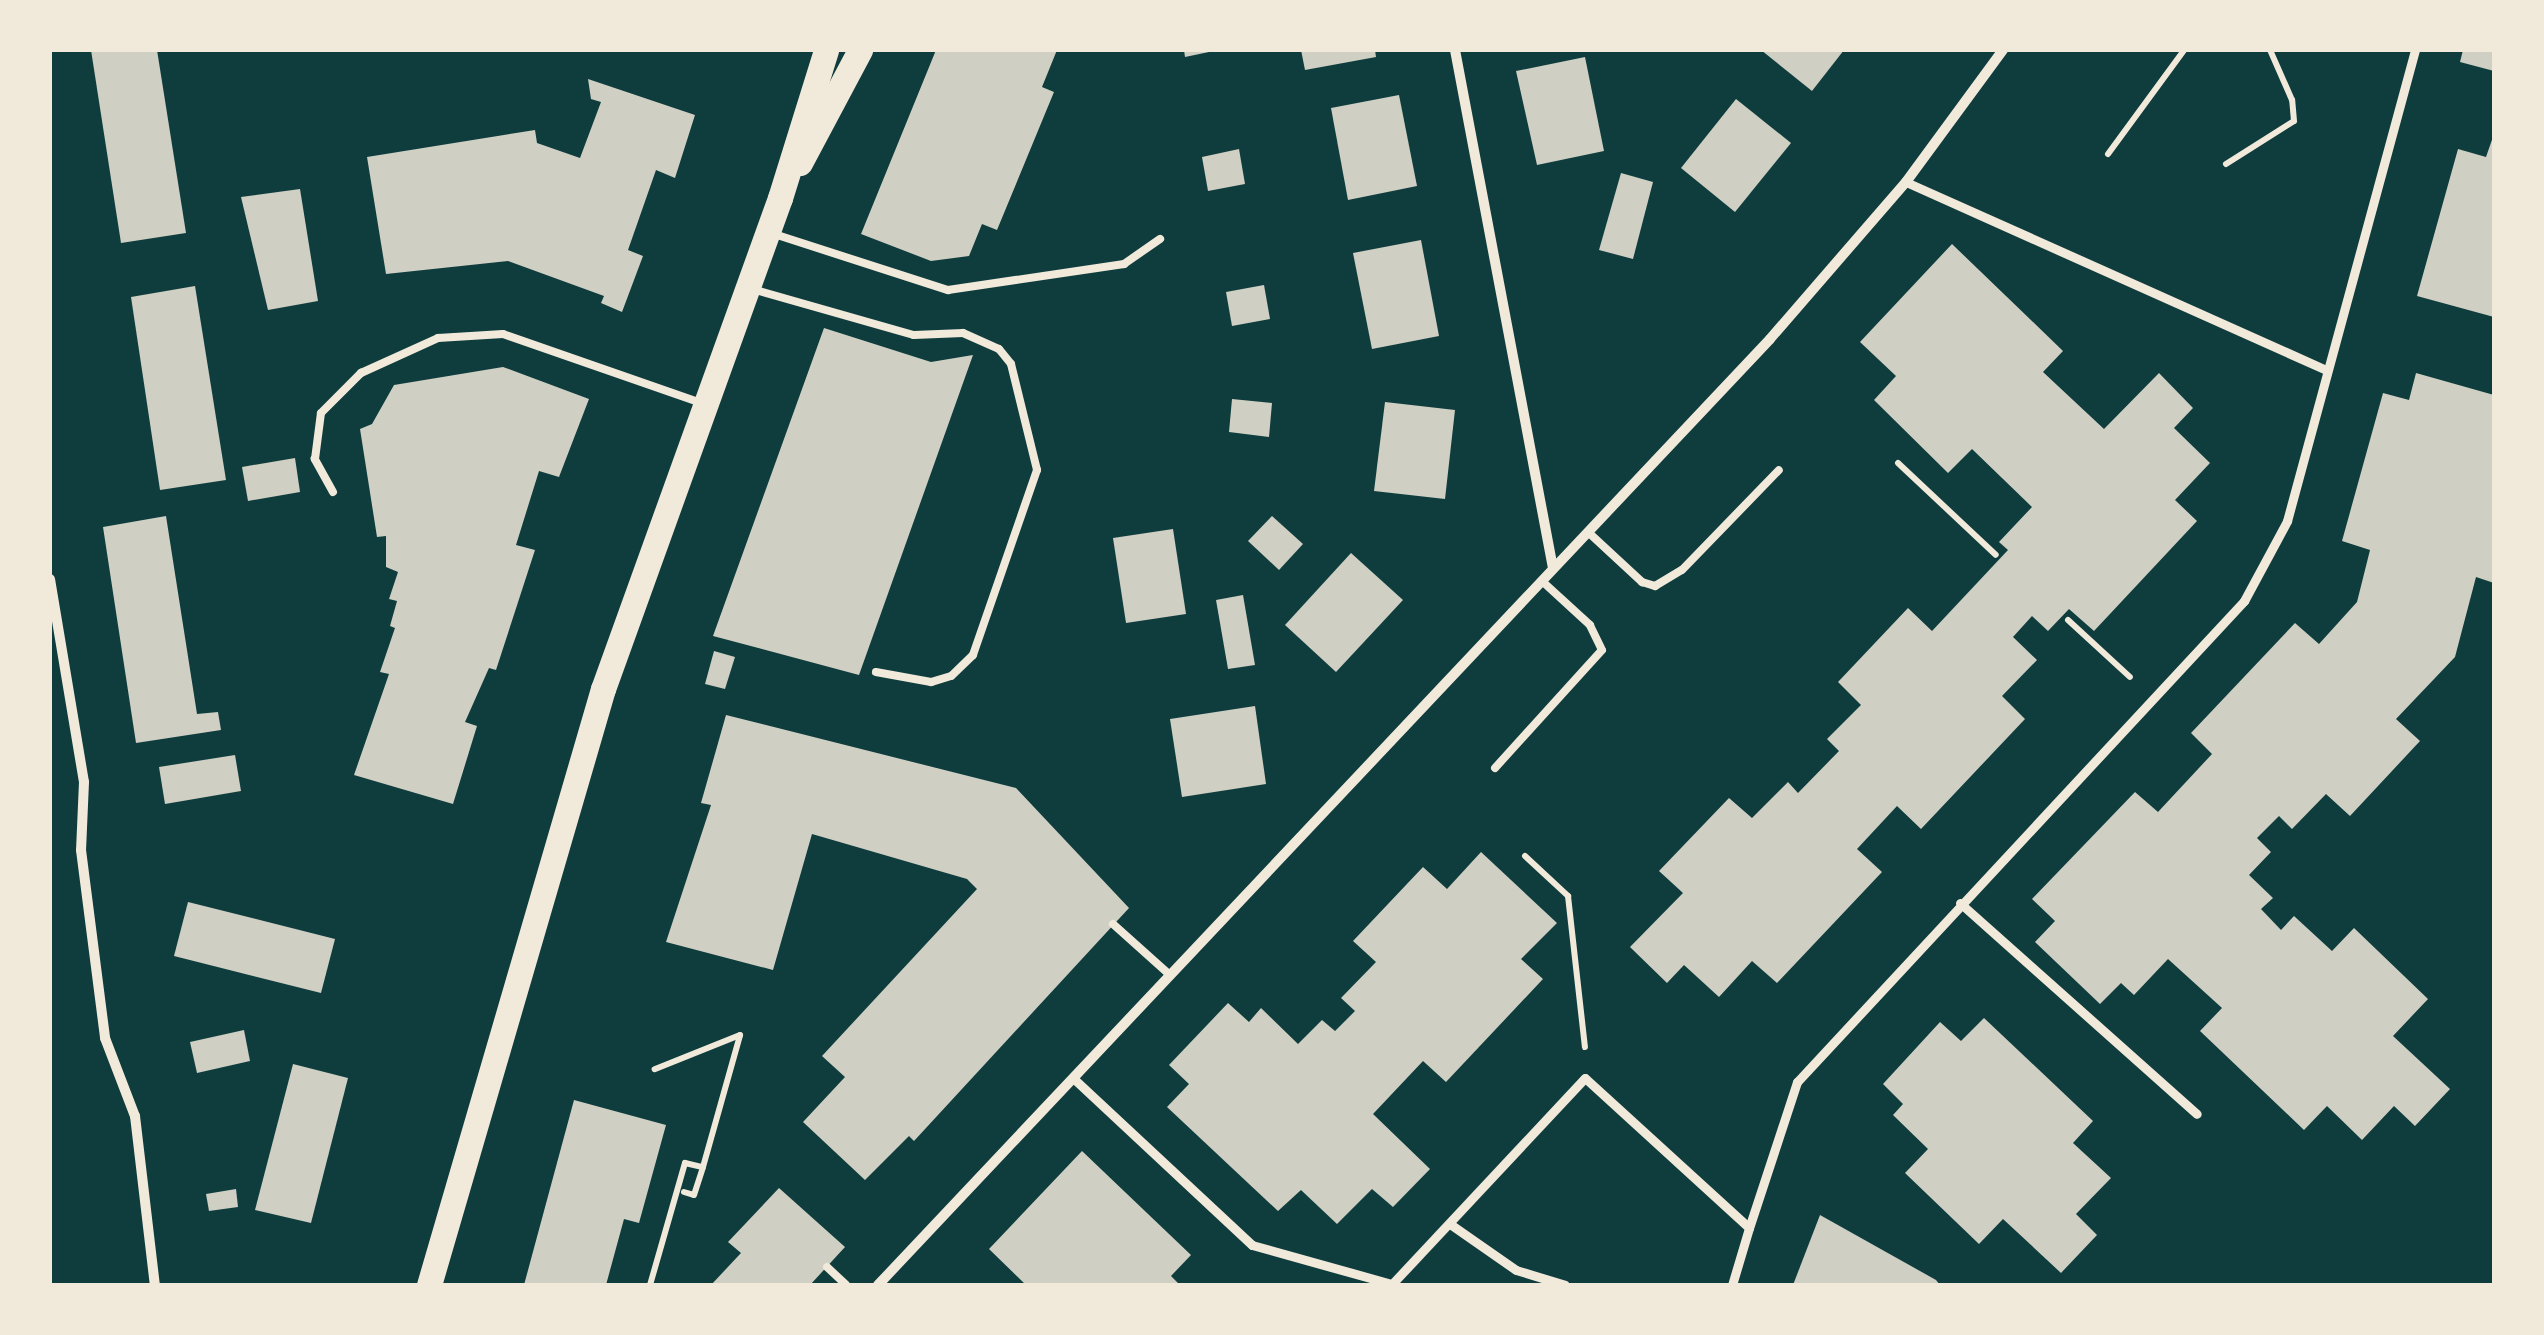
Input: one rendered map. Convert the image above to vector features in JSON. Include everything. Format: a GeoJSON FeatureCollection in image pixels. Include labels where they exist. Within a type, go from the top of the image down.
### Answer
{"type":"FeatureCollection","features":[{"type":"Feature","properties":{"kind":"main road"},"geometry":{"type":"LineString","coordinates":[[430,1285],[603,688],[702,403],[780,198],[826,50]]}},
{"type":"Feature","properties":{"kind":"main road"},"geometry":{"type":"LineString","coordinates":[[780,198],[860,50]]}},
{"type":"Feature","properties":{"kind":"street"},"geometry":{"type":"LineString","coordinates":[[1455,50],[1553,568]]}},
{"type":"Feature","properties":{"kind":"street"},"geometry":{"type":"LineString","coordinates":[[878,1285],[1770,339],[1906,182],[2003,50]]}},
{"type":"Feature","properties":{"kind":"street"},"geometry":{"type":"LineString","coordinates":[[1732,1285],[1796,1082],[2253,585],[2287,522],[2415,50]]}},
{"type":"Feature","properties":{"kind":"street"},"geometry":{"type":"LineString","coordinates":[[1906,182],[2327,370]]}},
{"type":"Feature","properties":{"kind":"street"},"geometry":{"type":"LineString","coordinates":[[50,578],[84,782],[81,850],[106,1038],[135,1116],[155,1285]]}},
{"type":"Feature","properties":{"kind":"street"},"geometry":{"type":"LineString","coordinates":[[1960,903],[2197,1114]]}},
{"type":"Feature","properties":{"kind":"street"},"geometry":{"type":"LineString","coordinates":[[1074,1078],[1252,1245],[1392,1284],[1586,1078],[1749,1228]]}},
{"type":"Feature","properties":{"kind":"street"},"geometry":{"type":"LineString","coordinates":[[1450,1224],[1516,1270],[1565,1285]]}},
{"type":"Feature","properties":{"kind":"lane"},"geometry":{"type":"LineString","coordinates":[[767,232],[948,290],[1124,264],[1160,239]]}},
{"type":"Feature","properties":{"kind":"lane"},"geometry":{"type":"LineString","coordinates":[[745,288],[914,335],[963,333],[1000,350],[1011,364],[1037,470],[973,655],[951,676],[931,682],[876,672]]}},
{"type":"Feature","properties":{"kind":"lane"},"geometry":{"type":"LineString","coordinates":[[333,492],[315,459],[321,412],[362,373],[438,338],[503,334],[702,403]]}},
{"type":"Feature","properties":{"kind":"lane"},"geometry":{"type":"LineString","coordinates":[[1588,532],[1642,582],[1666,583],[1778,470]]}},
{"type":"Feature","properties":{"kind":"lane"},"geometry":{"type":"LineString","coordinates":[[1494,768],[1602,650],[1590,625],[1542,581]]}},
{"type":"Feature","properties":{"kind":"lane"},"geometry":{"type":"LineString","coordinates":[[1113,924],[1170,975]]}},
{"type":"Feature","properties":{"kind":"lane"},"geometry":{"type":"LineString","coordinates":[[827,1267],[846,1285]]}},
{"type":"Feature","properties":{"kind":"path"},"geometry":{"type":"LineString","coordinates":[[2108,154],[2184,50]]}},
{"type":"Feature","properties":{"kind":"path"},"geometry":{"type":"LineString","coordinates":[[2226,164],[2294,121],[2292,100],[2270,50]]}},
{"type":"Feature","properties":{"kind":"path"},"geometry":{"type":"LineString","coordinates":[[1898,464],[1996,554]]}},
{"type":"Feature","properties":{"kind":"path"},"geometry":{"type":"LineString","coordinates":[[2068,620],[2151,696]]}},
{"type":"Feature","properties":{"kind":"path"},"geometry":{"type":"LineString","coordinates":[[1525,856],[1568,896],[1586,1078]]}},
{"type":"Feature","properties":{"kind":"path"},"geometry":{"type":"LineString","coordinates":[[655,1070],[740,1035],[694,1195],[684,1192]]}},
{"type":"Feature","properties":{"kind":"path"},"geometry":{"type":"LineString","coordinates":[[650,1285],[685,1163],[703,1167]]}},
{"type":"Feature","properties":{"kind":"building"},"geometry":{"type":"Polygon","coordinates":[[[91,50],[157,50],[186,233],[121,243],[91,50]]]}},
{"type":"Feature","properties":{"kind":"building"},"geometry":{"type":"Polygon","coordinates":[[[936,50],[1057,50],[1042,87],[1054,92],[997,230],[982,224],[969,256],[931,261],[861,234],[936,50]]]}},
{"type":"Feature","properties":{"kind":"building"},"geometry":{"type":"Polygon","coordinates":[[[1184,50],[1209,50],[1209,52],[1185,57],[1184,50]]]}},
{"type":"Feature","properties":{"kind":"building"},"geometry":{"type":"Polygon","coordinates":[[[1301,50],[1375,50],[1376,57],[1305,70],[1301,50]]]}},
{"type":"Feature","properties":{"kind":"building"},"geometry":{"type":"Polygon","coordinates":[[[1761,50],[1844,50],[1812,91],[1761,50]]]}},
{"type":"Feature","properties":{"kind":"building"},"geometry":{"type":"Polygon","coordinates":[[[2463,50],[2494,50],[2494,71],[2460,62],[2463,50]]]}},
{"type":"Feature","properties":{"kind":"building"},"geometry":{"type":"Polygon","coordinates":[[[1585,57],[1604,151],[1537,165],[1516,71],[1585,57]]]}},
{"type":"Feature","properties":{"kind":"building"},"geometry":{"type":"Polygon","coordinates":[[[588,79],[695,115],[675,178],[656,170],[628,250],[643,256],[622,312],[601,303],[604,296],[508,261],[386,274],[367,157],[535,130],[537,143],[580,158],[601,102],[591,99],[588,79]]]}},
{"type":"Feature","properties":{"kind":"building"},"geometry":{"type":"Polygon","coordinates":[[[1399,95],[1417,186],[1348,200],[1331,108],[1399,95]]]}},
{"type":"Feature","properties":{"kind":"building"},"geometry":{"type":"Polygon","coordinates":[[[1736,99],[1791,143],[1735,212],[1681,168],[1736,99]]]}},
{"type":"Feature","properties":{"kind":"building"},"geometry":{"type":"Polygon","coordinates":[[[2494,134],[2494,317],[2417,296],[2458,149],[2486,157],[2494,134]]]}},
{"type":"Feature","properties":{"kind":"building"},"geometry":{"type":"Polygon","coordinates":[[[1239,149],[1245,184],[1208,191],[1202,157],[1239,149]]]}},
{"type":"Feature","properties":{"kind":"building"},"geometry":{"type":"Polygon","coordinates":[[[1621,173],[1653,182],[1633,259],[1599,250],[1621,173]]]}},
{"type":"Feature","properties":{"kind":"building"},"geometry":{"type":"Polygon","coordinates":[[[300,189],[318,301],[268,310],[241,197],[300,189]]]}},
{"type":"Feature","properties":{"kind":"building"},"geometry":{"type":"Polygon","coordinates":[[[1421,240],[1439,336],[1372,349],[1353,253],[1421,240]]]}},
{"type":"Feature","properties":{"kind":"building"},"geometry":{"type":"Polygon","coordinates":[[[1952,244],[2063,351],[2043,372],[2104,429],[2159,373],[2193,408],[2174,428],[2210,463],[2175,500],[2197,521],[2094,631],[2069,609],[2048,631],[2032,616],[2013,637],[2037,660],[2002,696],[2025,719],[1921,829],[1897,806],[1857,849],[1882,872],[1777,983],[1752,961],[1719,997],[1684,965],[1667,983],[1630,947],[1683,893],[1659,871],[1729,798],[1752,818],[1788,782],[1798,793],[1839,751],[1827,739],[1861,705],[1838,682],[1908,608],[1932,631],[2008,550],[1999,542],[2032,507],[1972,449],[1948,473],[1874,400],[1896,376],[1860,342],[1952,244]]]}},
{"type":"Feature","properties":{"kind":"building"},"geometry":{"type":"Polygon","coordinates":[[[1264,285],[1270,319],[1232,326],[1226,292],[1264,285]]]}},
{"type":"Feature","properties":{"kind":"building"},"geometry":{"type":"Polygon","coordinates":[[[195,286],[226,480],[160,490],[131,297],[195,286]]]}},
{"type":"Feature","properties":{"kind":"building"},"geometry":{"type":"Polygon","coordinates":[[[824,328],[931,362],[973,355],[859,675],[713,636],[824,328]]]}},
{"type":"Feature","properties":{"kind":"building"},"geometry":{"type":"Polygon","coordinates":[[[503,367],[589,399],[559,477],[539,471],[516,545],[535,550],[496,670],[489,668],[465,722],[477,726],[453,804],[354,775],[389,674],[380,672],[395,628],[390,626],[397,601],[389,599],[398,572],[386,567],[386,536],[377,537],[360,429],[372,424],[394,385],[503,367]]]}},
{"type":"Feature","properties":{"kind":"building"},"geometry":{"type":"Polygon","coordinates":[[[2416,373],[2494,395],[2494,583],[2476,577],[2455,657],[2396,719],[2420,741],[2350,816],[2326,794],[2292,829],[2279,816],[2257,838],[2271,852],[2249,875],[2273,898],[2261,909],[2281,930],[2294,916],[2332,951],[2354,928],[2428,999],[2393,1036],[2450,1089],[2415,1126],[2394,1106],[2362,1140],[2327,1106],[2304,1130],[2200,1031],[2222,1008],[2168,959],[2134,995],[2121,983],[2100,1004],[2035,942],[2055,921],[2032,899],[2135,792],[2158,812],[2212,754],[2191,733],[2295,623],[2319,644],[2357,602],[2370,550],[2342,541],[2383,393],[2409,400],[2416,373]]]}},
{"type":"Feature","properties":{"kind":"building"},"geometry":{"type":"Polygon","coordinates":[[[1232,399],[1272,403],[1269,437],[1229,432],[1232,399]]]}},
{"type":"Feature","properties":{"kind":"building"},"geometry":{"type":"Polygon","coordinates":[[[1385,402],[1455,410],[1445,499],[1374,491],[1385,402]]]}},
{"type":"Feature","properties":{"kind":"building"},"geometry":{"type":"Polygon","coordinates":[[[295,458],[300,492],[248,501],[242,467],[295,458]]]}},
{"type":"Feature","properties":{"kind":"building"},"geometry":{"type":"Polygon","coordinates":[[[166,516],[197,714],[218,712],[221,730],[136,743],[103,527],[166,516]]]}},
{"type":"Feature","properties":{"kind":"building"},"geometry":{"type":"Polygon","coordinates":[[[1272,516],[1303,544],[1279,570],[1248,541],[1272,516]]]}},
{"type":"Feature","properties":{"kind":"building"},"geometry":{"type":"Polygon","coordinates":[[[1173,529],[1186,614],[1126,623],[1113,538],[1173,529]]]}},
{"type":"Feature","properties":{"kind":"building"},"geometry":{"type":"Polygon","coordinates":[[[1351,553],[1403,600],[1336,672],[1285,625],[1351,553]]]}},
{"type":"Feature","properties":{"kind":"building"},"geometry":{"type":"Polygon","coordinates":[[[1243,595],[1255,665],[1228,669],[1216,600],[1243,595]]]}},
{"type":"Feature","properties":{"kind":"building"},"geometry":{"type":"Polygon","coordinates":[[[714,651],[735,657],[725,689],[705,684],[714,651]]]}},
{"type":"Feature","properties":{"kind":"building"},"geometry":{"type":"Polygon","coordinates":[[[1255,706],[1266,784],[1182,797],[1170,719],[1255,706]]]}},
{"type":"Feature","properties":{"kind":"building"},"geometry":{"type":"Polygon","coordinates":[[[726,715],[1016,788],[1129,908],[914,1141],[909,1136],[865,1180],[803,1122],[845,1077],[822,1056],[977,889],[967,879],[812,834],[773,970],[666,942],[711,805],[701,803],[726,715]]]}},
{"type":"Feature","properties":{"kind":"building"},"geometry":{"type":"Polygon","coordinates":[[[235,755],[241,791],[165,804],[159,767],[235,755]]]}},
{"type":"Feature","properties":{"kind":"building"},"geometry":{"type":"Polygon","coordinates":[[[1481,852],[1557,923],[1521,959],[1543,979],[1446,1082],[1423,1061],[1373,1114],[1430,1169],[1393,1207],[1372,1189],[1337,1224],[1301,1190],[1278,1211],[1167,1107],[1189,1084],[1169,1065],[1228,1003],[1249,1022],[1261,1008],[1298,1044],[1322,1020],[1335,1031],[1355,1011],[1341,998],[1376,962],[1353,941],[1423,867],[1447,889],[1481,852]]]}},
{"type":"Feature","properties":{"kind":"building"},"geometry":{"type":"Polygon","coordinates":[[[188,902],[335,939],[321,993],[174,956],[188,902]]]}},
{"type":"Feature","properties":{"kind":"building"},"geometry":{"type":"Polygon","coordinates":[[[1984,1018],[2093,1121],[2073,1143],[2111,1178],[2076,1214],[2097,1235],[2061,1273],[2003,1219],[1979,1244],[1905,1173],[1928,1149],[1893,1115],[1903,1104],[1883,1084],[1940,1022],[1961,1041],[1984,1018]]]}},
{"type":"Feature","properties":{"kind":"building"},"geometry":{"type":"Polygon","coordinates":[[[244,1030],[250,1061],[197,1073],[190,1042],[244,1030]]]}},
{"type":"Feature","properties":{"kind":"building"},"geometry":{"type":"Polygon","coordinates":[[[293,1064],[348,1078],[311,1223],[255,1210],[293,1064]]]}},
{"type":"Feature","properties":{"kind":"building"},"geometry":{"type":"Polygon","coordinates":[[[574,1100],[666,1125],[639,1223],[624,1219],[606,1285],[524,1285],[574,1100]]]}},
{"type":"Feature","properties":{"kind":"building"},"geometry":{"type":"Polygon","coordinates":[[[1082,1151],[1191,1255],[1171,1276],[1180,1285],[1026,1285],[989,1249],[1082,1151]]]}},
{"type":"Feature","properties":{"kind":"building"},"geometry":{"type":"Polygon","coordinates":[[[779,1188],[845,1247],[810,1285],[711,1285],[741,1253],[728,1242],[779,1188]]]}},
{"type":"Feature","properties":{"kind":"building"},"geometry":{"type":"Polygon","coordinates":[[[236,1189],[238,1207],[209,1211],[206,1194],[236,1189]]]}},
{"type":"Feature","properties":{"kind":"building"},"geometry":{"type":"Polygon","coordinates":[[[1820,1215],[1936,1280],[1940,1285],[1793,1285],[1820,1215]]]}}]}
